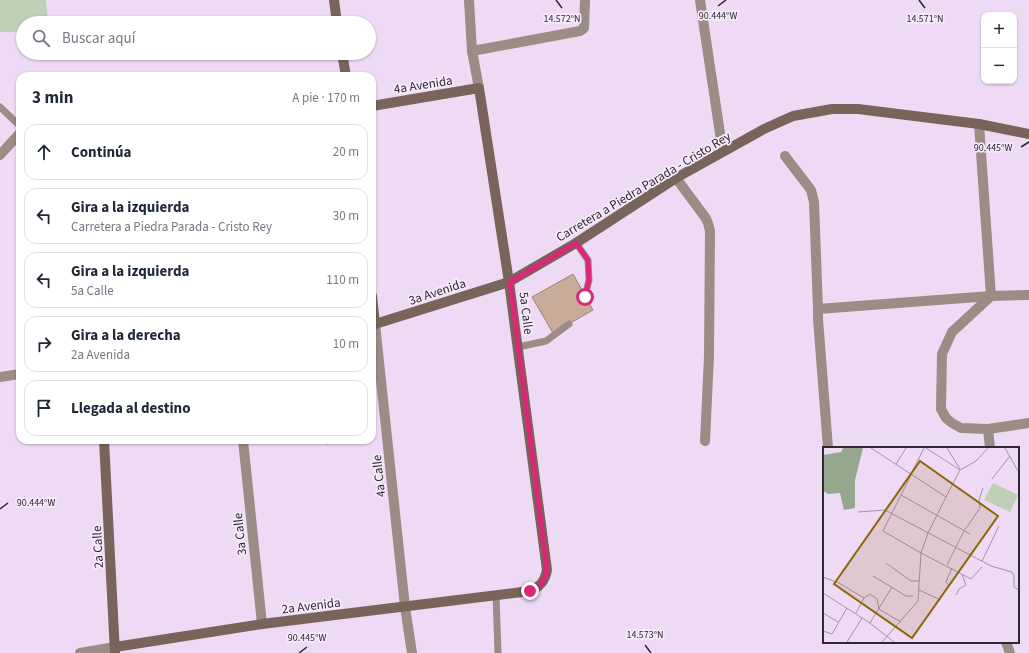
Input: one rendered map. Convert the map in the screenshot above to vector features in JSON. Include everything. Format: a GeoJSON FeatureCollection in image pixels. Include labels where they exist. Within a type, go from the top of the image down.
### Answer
{"type":"FeatureCollection","features":[{"type":"Feature","properties":{"kind":"main road"},"geometry":{"type":"LineString","coordinates":[[334,0],[336,16]]}},
{"type":"Feature","properties":{"kind":"main road"},"geometry":{"type":"LineString","coordinates":[[343,60],[345,72]]}},
{"type":"Feature","properties":{"kind":"main road","name":"4a Avenida"},"geometry":{"type":"LineString","coordinates":[[376,105],[479,88]]}},
{"type":"Feature","properties":{"kind":"main road","name":"5a Calle"},"geometry":{"type":"LineString","coordinates":[[479,88],[510,282],[547,570],[544,582]]}},
{"type":"Feature","properties":{"kind":"main road","name":"Carretera a Piedra Parada - Cristo Rey"},"geometry":{"type":"LineString","coordinates":[[510,282],[576,243],[676,178],[764,129],[793,116],[832,109],[858,109],[980,124],[1029,134]]}},
{"type":"Feature","properties":{"kind":"main road","name":"3a Avenida"},"geometry":{"type":"LineString","coordinates":[[376,324],[510,282]]}},
{"type":"Feature","properties":{"kind":"main road","name":"2a Calle"},"geometry":{"type":"LineString","coordinates":[[104,444],[115,650]]}},
{"type":"Feature","properties":{"kind":"main road","name":"2a Avenida"},"geometry":{"type":"LineString","coordinates":[[115,650],[262,624],[530,591],[540,586],[544,582]]}},
{"type":"Feature","properties":{"kind":"street","name":"5a Calle"},"geometry":{"type":"LineString","coordinates":[[469,0],[472,51],[479,88]]}},
{"type":"Feature","properties":{"kind":"street"},"geometry":{"type":"LineString","coordinates":[[472,51],[580,31],[584,28],[585,0]]}},
{"type":"Feature","properties":{"kind":"street"},"geometry":{"type":"LineString","coordinates":[[700,0],[721,140],[725,150]]}},
{"type":"Feature","properties":{"kind":"street"},"geometry":{"type":"LineString","coordinates":[[980,124],[991,296]]}},
{"type":"Feature","properties":{"kind":"street"},"geometry":{"type":"LineString","coordinates":[[0,155],[16,138]]}},
{"type":"Feature","properties":{"kind":"street"},"geometry":{"type":"LineString","coordinates":[[785,156],[811,190],[814,202],[818,319],[828,447]]}},
{"type":"Feature","properties":{"kind":"street"},"geometry":{"type":"LineString","coordinates":[[676,178],[705,217],[710,230],[709,356],[705,441]]}},
{"type":"Feature","properties":{"kind":"street"},"geometry":{"type":"LineString","coordinates":[[818,309],[991,296],[1029,295]]}},
{"type":"Feature","properties":{"kind":"street"},"geometry":{"type":"LineString","coordinates":[[991,296],[952,332],[942,354],[941,409],[946,418],[961,428],[988,429],[1029,423]]}},
{"type":"Feature","properties":{"kind":"street","name":"4a Calle"},"geometry":{"type":"LineString","coordinates":[[376,343],[405,606],[412,653]]}},
{"type":"Feature","properties":{"kind":"street"},"geometry":{"type":"LineString","coordinates":[[0,377],[16,375]]}},
{"type":"Feature","properties":{"kind":"street"},"geometry":{"type":"LineString","coordinates":[[988,429],[990,447]]}},
{"type":"Feature","properties":{"kind":"street","name":"3a Calle"},"geometry":{"type":"LineString","coordinates":[[243,444],[262,624]]}},
{"type":"Feature","properties":{"kind":"street"},"geometry":{"type":"LineString","coordinates":[[1006,643],[1010,653]]}},
{"type":"Feature","properties":{"kind":"street","name":"2a Avenida"},"geometry":{"type":"LineString","coordinates":[[80,653],[115,650]]}},
{"type":"Feature","properties":{"kind":"lane"},"geometry":{"type":"LineString","coordinates":[[0,107],[16,122]]}},
{"type":"Feature","properties":{"kind":"lane"},"geometry":{"type":"LineString","coordinates":[[576,243],[588,260],[589,280],[585,297]]}},
{"type":"Feature","properties":{"kind":"lane"},"geometry":{"type":"LineString","coordinates":[[518,347],[546,341],[569,324]]}},
{"type":"Feature","properties":{"kind":"lane"},"geometry":{"type":"LineString","coordinates":[[496,596],[498,653]]}},
{"type":"Feature","properties":{"kind":"green space"},"geometry":{"type":"Polygon","coordinates":[[[0,0],[46,0],[47,16],[16,16],[16,32],[0,32],[0,0]]]}},
{"type":"Feature","properties":{"kind":"building"},"geometry":{"type":"Polygon","coordinates":[[[573,274],[593,310],[553,333],[532,297],[573,274]]]}},
{"type":"Feature","properties":{"kind":"route"},"geometry":{"type":"LineString","coordinates":[[530,591],[540,586],[544,582],[547,570],[510,282],[576,243],[588,260],[589,280],[585,297]]}}]}
